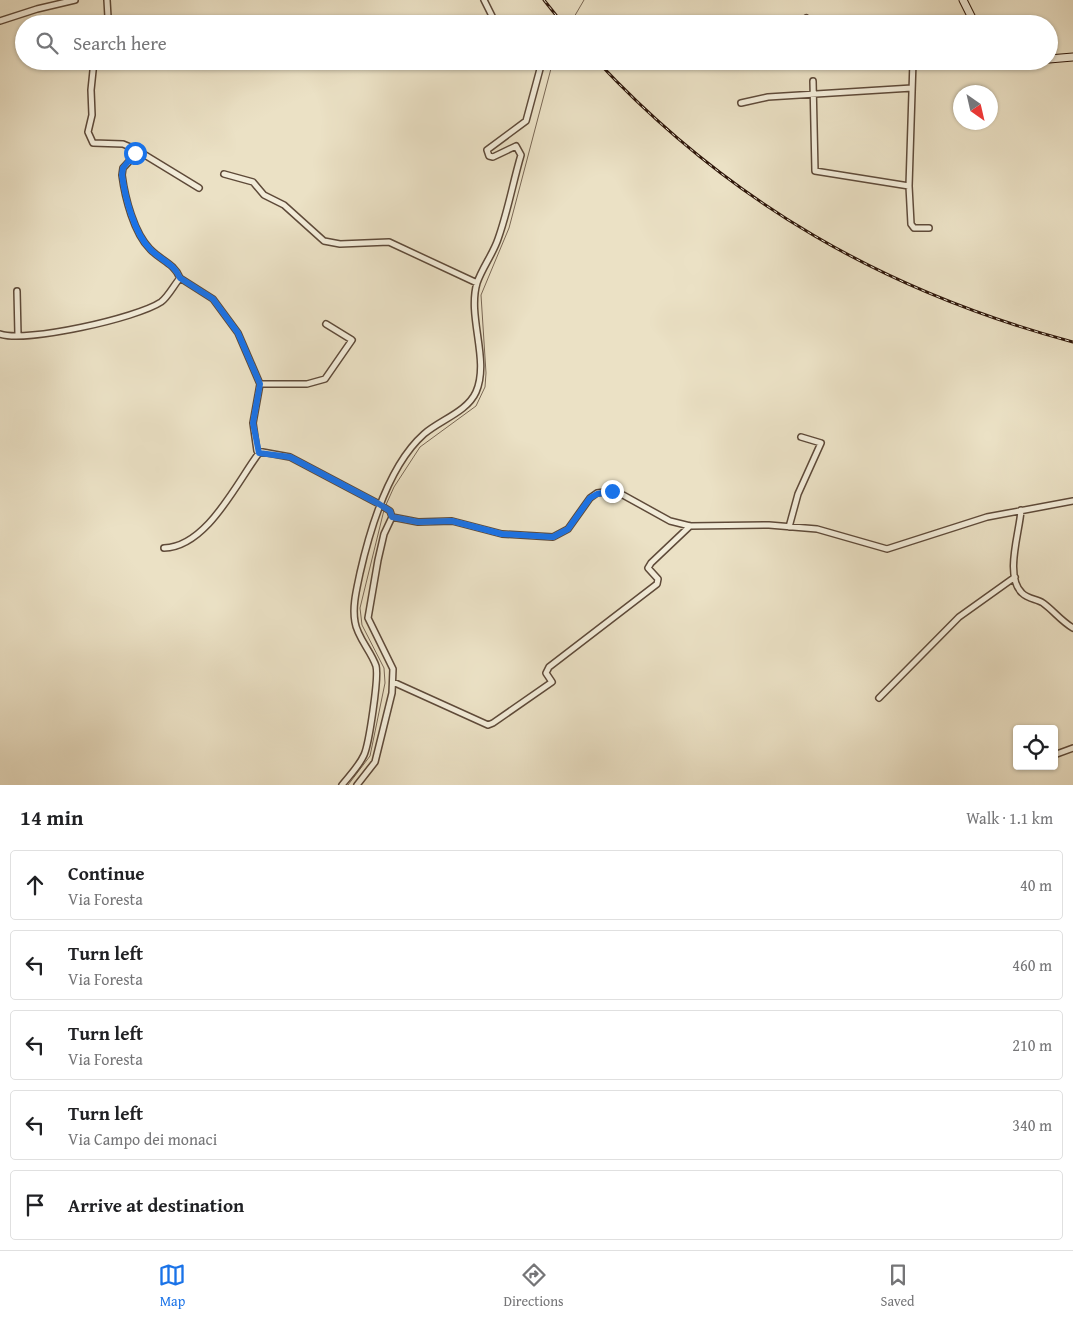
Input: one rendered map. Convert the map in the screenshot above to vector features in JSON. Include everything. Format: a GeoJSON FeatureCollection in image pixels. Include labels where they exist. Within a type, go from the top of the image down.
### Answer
{"type":"FeatureCollection","features":[{"type":"Feature","properties":{"kind":"street"},"geometry":{"type":"LineString","coordinates":[[18,15],[75,0]]}},
{"type":"Feature","properties":{"kind":"street"},"geometry":{"type":"LineString","coordinates":[[108,0],[108,15]]}},
{"type":"Feature","properties":{"kind":"street"},"geometry":{"type":"LineString","coordinates":[[484,0],[492,15]]}},
{"type":"Feature","properties":{"kind":"street"},"geometry":{"type":"LineString","coordinates":[[963,0],[970,15]]}},
{"type":"Feature","properties":{"kind":"street"},"geometry":{"type":"LineString","coordinates":[[0,21],[15,16]]}},
{"type":"Feature","properties":{"kind":"street"},"geometry":{"type":"LineString","coordinates":[[1058,58],[1073,57]]}},
{"type":"Feature","properties":{"kind":"street"},"geometry":{"type":"LineString","coordinates":[[93,70],[91,90],[92,115],[88,132],[90,139],[96,144],[123,144],[134,148],[136,152],[140,152],[199,188]]}},
{"type":"Feature","properties":{"kind":"street"},"geometry":{"type":"LineString","coordinates":[[342,785],[360,763],[370,737],[377,681],[376,667],[355,623],[355,605],[360,572],[381,505],[395,474],[416,442],[436,424],[467,404],[476,392],[480,374],[475,303],[478,283],[498,240],[521,155],[516,146],[493,157],[489,156],[487,150],[526,121],[540,70]]}},
{"type":"Feature","properties":{"kind":"street"},"geometry":{"type":"LineString","coordinates":[[913,70],[909,186],[912,224],[914,228],[929,228]]}},
{"type":"Feature","properties":{"kind":"street"},"geometry":{"type":"LineString","coordinates":[[813,81],[815,171],[909,186]]}},
{"type":"Feature","properties":{"kind":"street"},"geometry":{"type":"LineString","coordinates":[[741,102],[768,97],[912,88]]}},
{"type":"Feature","properties":{"kind":"street"},"geometry":{"type":"LineString","coordinates":[[136,152],[123,168],[122,175],[138,236],[151,251],[177,270],[180,278],[213,299],[238,333],[260,384],[253,423],[259,453],[218,513],[204,527],[185,541],[164,548]]}},
{"type":"Feature","properties":{"kind":"street"},"geometry":{"type":"LineString","coordinates":[[224,174],[253,182],[264,195],[284,205],[324,241],[340,244],[389,242],[478,283]]}},
{"type":"Feature","properties":{"kind":"street"},"geometry":{"type":"LineString","coordinates":[[0,334],[18,336],[45,334],[125,317],[162,302],[180,278]]}},
{"type":"Feature","properties":{"kind":"street"},"geometry":{"type":"LineString","coordinates":[[17,291],[18,336]]}},
{"type":"Feature","properties":{"kind":"street"},"geometry":{"type":"LineString","coordinates":[[260,384],[307,384],[325,379],[352,340],[326,324]]}},
{"type":"Feature","properties":{"kind":"street"},"geometry":{"type":"LineString","coordinates":[[790,526],[798,494],[821,443],[801,437]]}},
{"type":"Feature","properties":{"kind":"street"},"geometry":{"type":"LineString","coordinates":[[259,453],[290,457],[381,505],[391,514],[418,522],[452,521],[502,534],[553,537],[568,529],[590,498],[597,494],[612,491],[623,494],[670,521],[690,526],[790,526],[817,530],[887,549],[987,517],[1073,501]]}},
{"type":"Feature","properties":{"kind":"street"},"geometry":{"type":"LineString","coordinates":[[1021,510],[1020,522],[1014,543],[1015,577],[1021,592],[1042,602],[1062,622],[1073,628]]}},
{"type":"Feature","properties":{"kind":"street"},"geometry":{"type":"LineString","coordinates":[[358,785],[375,762],[381,744],[393,682],[393,668],[368,618],[378,560],[391,514]]}},
{"type":"Feature","properties":{"kind":"street"},"geometry":{"type":"LineString","coordinates":[[393,682],[488,725],[493,723],[552,682],[546,673],[549,667],[657,584],[658,579],[648,568],[690,526]]}},
{"type":"Feature","properties":{"kind":"street"},"geometry":{"type":"LineString","coordinates":[[879,698],[959,618],[1015,577]]}},
{"type":"Feature","properties":{"kind":"street"},"geometry":{"type":"LineString","coordinates":[[1058,754],[1073,748]]}},
{"type":"Feature","properties":{"kind":"waterway"},"geometry":{"type":"LineString","coordinates":[[575,15],[584,0]]}},
{"type":"Feature","properties":{"kind":"waterway"},"geometry":{"type":"LineString","coordinates":[[385,507],[394,487],[420,447],[476,406],[485,387],[486,373],[481,295],[509,228],[551,70]]}},
{"type":"Feature","properties":{"kind":"waterway"},"geometry":{"type":"LineString","coordinates":[[348,785],[370,756],[385,683],[384,668],[362,625],[360,608],[384,510]]}},
{"type":"Feature","properties":{"kind":"railway"},"geometry":{"type":"LineString","coordinates":[[544,0],[556,15]]}},
{"type":"Feature","properties":{"kind":"railway"},"geometry":{"type":"LineString","coordinates":[[606,70],[648,112],[701,158],[757,199],[815,236],[875,269],[938,297],[1004,321],[1073,342]]}},
{"type":"Feature","properties":{"kind":"route"},"geometry":{"type":"LineString","coordinates":[[135,153],[123,168],[122,175],[124,189],[138,236],[151,251],[177,270],[180,278],[213,299],[238,333],[260,384],[253,423],[257,451],[259,453],[290,457],[379,504],[390,511],[392,517],[418,522],[452,521],[471,528],[502,534],[544,538],[557,536],[568,529],[576,520],[590,498],[597,494],[612,491]]}}]}
